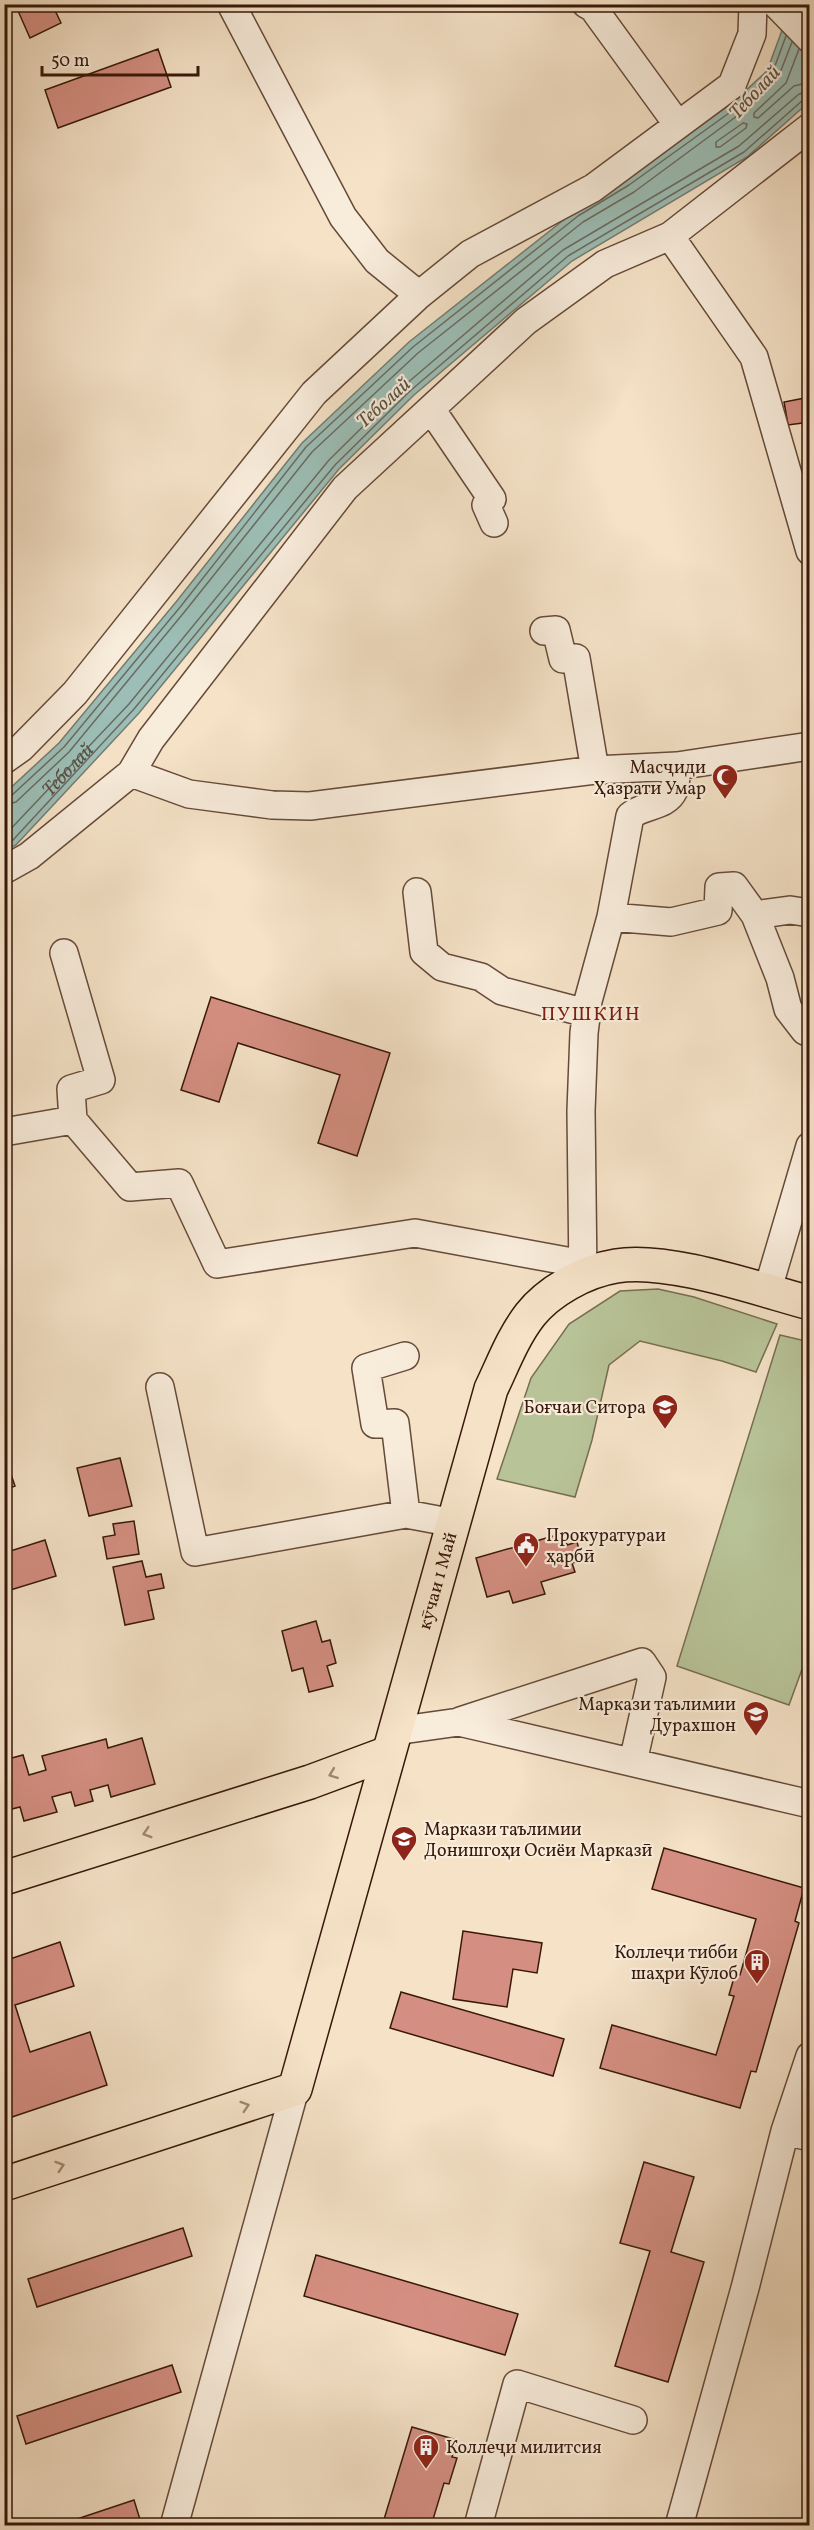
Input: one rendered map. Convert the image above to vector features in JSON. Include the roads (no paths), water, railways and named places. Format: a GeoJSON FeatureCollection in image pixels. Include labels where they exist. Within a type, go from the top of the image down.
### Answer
{"type":"FeatureCollection","features":[{"type":"Feature","properties":{"kind":"main road","name":"кӯчаи 1 Май"},"geometry":{"type":"LineString","coordinates":[[295,2089],[491,1389],[512,1345],[530,1315],[583,1270],[616,1266],[656,1266],[694,1272],[810,1303]]}},
{"type":"Feature","properties":{"kind":"main road"},"geometry":{"type":"LineString","coordinates":[[4,1878],[310,1782],[392,1742]]}},
{"type":"Feature","properties":{"kind":"main road"},"geometry":{"type":"LineString","coordinates":[[4,2184],[295,2089]]}},
{"type":"Feature","properties":{"kind":"street"},"geometry":{"type":"LineString","coordinates":[[231,4],[343,218],[377,261],[419,295]]}},
{"type":"Feature","properties":{"kind":"street"},"geometry":{"type":"LineString","coordinates":[[586,4],[593,8],[678,125]]}},
{"type":"Feature","properties":{"kind":"street"},"geometry":{"type":"LineString","coordinates":[[4,760],[21,748],[75,693],[314,393],[419,295],[470,254],[593,188],[732,85],[752,34],[753,4]]}},
{"type":"Feature","properties":{"kind":"street"},"geometry":{"type":"LineString","coordinates":[[776,4],[810,39]]}},
{"type":"Feature","properties":{"kind":"street"},"geometry":{"type":"LineString","coordinates":[[4,870],[28,856],[131,773],[151,739],[345,488],[526,321],[605,264],[670,236],[810,127]]}},
{"type":"Feature","properties":{"kind":"street"},"geometry":{"type":"LineString","coordinates":[[670,236],[754,357],[810,551]]}},
{"type":"Feature","properties":{"kind":"street"},"geometry":{"type":"LineString","coordinates":[[431,410],[492,499],[486,505],[494,523]]}},
{"type":"Feature","properties":{"kind":"street"},"geometry":{"type":"LineString","coordinates":[[544,631],[556,630],[563,659],[576,658],[595,770]]}},
{"type":"Feature","properties":{"kind":"street"},"geometry":{"type":"LineString","coordinates":[[131,773],[189,794],[272,805],[310,806],[595,770],[677,766],[810,746]]}},
{"type":"Feature","properties":{"kind":"street"},"geometry":{"type":"LineString","coordinates":[[64,953],[101,1080],[71,1089],[73,1120],[130,1187],[179,1183],[217,1264],[415,1233],[583,1270],[581,1111],[586,1013],[611,917],[630,816],[638,808],[665,801],[674,791],[677,766]]}},
{"type":"Feature","properties":{"kind":"street"},"geometry":{"type":"LineString","coordinates":[[611,917],[671,922],[718,911],[719,888],[734,886],[755,915],[780,978],[788,1009],[805,1031],[810,1033]]}},
{"type":"Feature","properties":{"kind":"street"},"geometry":{"type":"LineString","coordinates":[[417,892],[424,952],[442,967],[481,977],[502,991],[586,1013]]}},
{"type":"Feature","properties":{"kind":"street"},"geometry":{"type":"LineString","coordinates":[[755,915],[790,910],[810,913]]}},
{"type":"Feature","properties":{"kind":"street"},"geometry":{"type":"LineString","coordinates":[[4,1132],[73,1120]]}},
{"type":"Feature","properties":{"kind":"street"},"geometry":{"type":"LineString","coordinates":[[767,1292],[810,1146]]}},
{"type":"Feature","properties":{"kind":"street"},"geometry":{"type":"LineString","coordinates":[[405,1356],[366,1368],[375,1424],[395,1423],[405,1514]]}},
{"type":"Feature","properties":{"kind":"street"},"geometry":{"type":"LineString","coordinates":[[160,1386],[195,1552],[405,1514],[454,1523]]}},
{"type":"Feature","properties":{"kind":"street"},"geometry":{"type":"LineString","coordinates":[[392,1742],[642,1662],[652,1677],[633,1762]]}},
{"type":"Feature","properties":{"kind":"street"},"geometry":{"type":"LineString","coordinates":[[459,1722],[810,1804]]}},
{"type":"Feature","properties":{"kind":"street"},"geometry":{"type":"LineString","coordinates":[[679,2526],[737,2317],[797,2134],[810,2056]]}},
{"type":"Feature","properties":{"kind":"street"},"geometry":{"type":"LineString","coordinates":[[174,2526],[295,2089]]}},
{"type":"Feature","properties":{"kind":"street"},"geometry":{"type":"LineString","coordinates":[[478,2526],[517,2384],[633,2420]]}},
{"type":"Feature","properties":{"kind":"water","name":"Теболай"},"geometry":{"type":"Polygon","coordinates":[[[788,5],[809,5],[809,102],[747,157],[572,261],[414,395],[339,469],[139,713],[16,845],[5,851],[5,793],[59,743],[176,602],[302,443],[409,342],[575,211],[626,180],[732,103],[767,71],[784,25],[788,5]]]}},
{"type":"Feature","properties":{"kind":"place","name":"Масҷиди Ҳазрати Умар"},"geometry":{"type":"Point","coordinates":[725,800]}},
{"type":"Feature","properties":{"kind":"place","name":"Боғчаи Ситора"},"geometry":{"type":"Point","coordinates":[665,1430]}},
{"type":"Feature","properties":{"kind":"place","name":"Прокуратураи ҳарбӣ"},"geometry":{"type":"Point","coordinates":[526,1568]}},
{"type":"Feature","properties":{"kind":"place","name":"Маркази таълимии Дурахшон"},"geometry":{"type":"Point","coordinates":[756,1737]}},
{"type":"Feature","properties":{"kind":"place","name":"Маркази таълимии Донишгоҳи Осиёи Марказӣ"},"geometry":{"type":"Point","coordinates":[404,1862]}},
{"type":"Feature","properties":{"kind":"place","name":"Коллеҷи тибби шаҳри Кӯлоб"},"geometry":{"type":"Point","coordinates":[757,1985]}},
{"type":"Feature","properties":{"kind":"place","name":"Коллеҷи милитсия"},"geometry":{"type":"Point","coordinates":[426,2470]}},
{"type":"Feature","properties":{"kind":"district","name":"ПУШКИН"},"geometry":{"type":"Point","coordinates":[591,1013]}}]}
